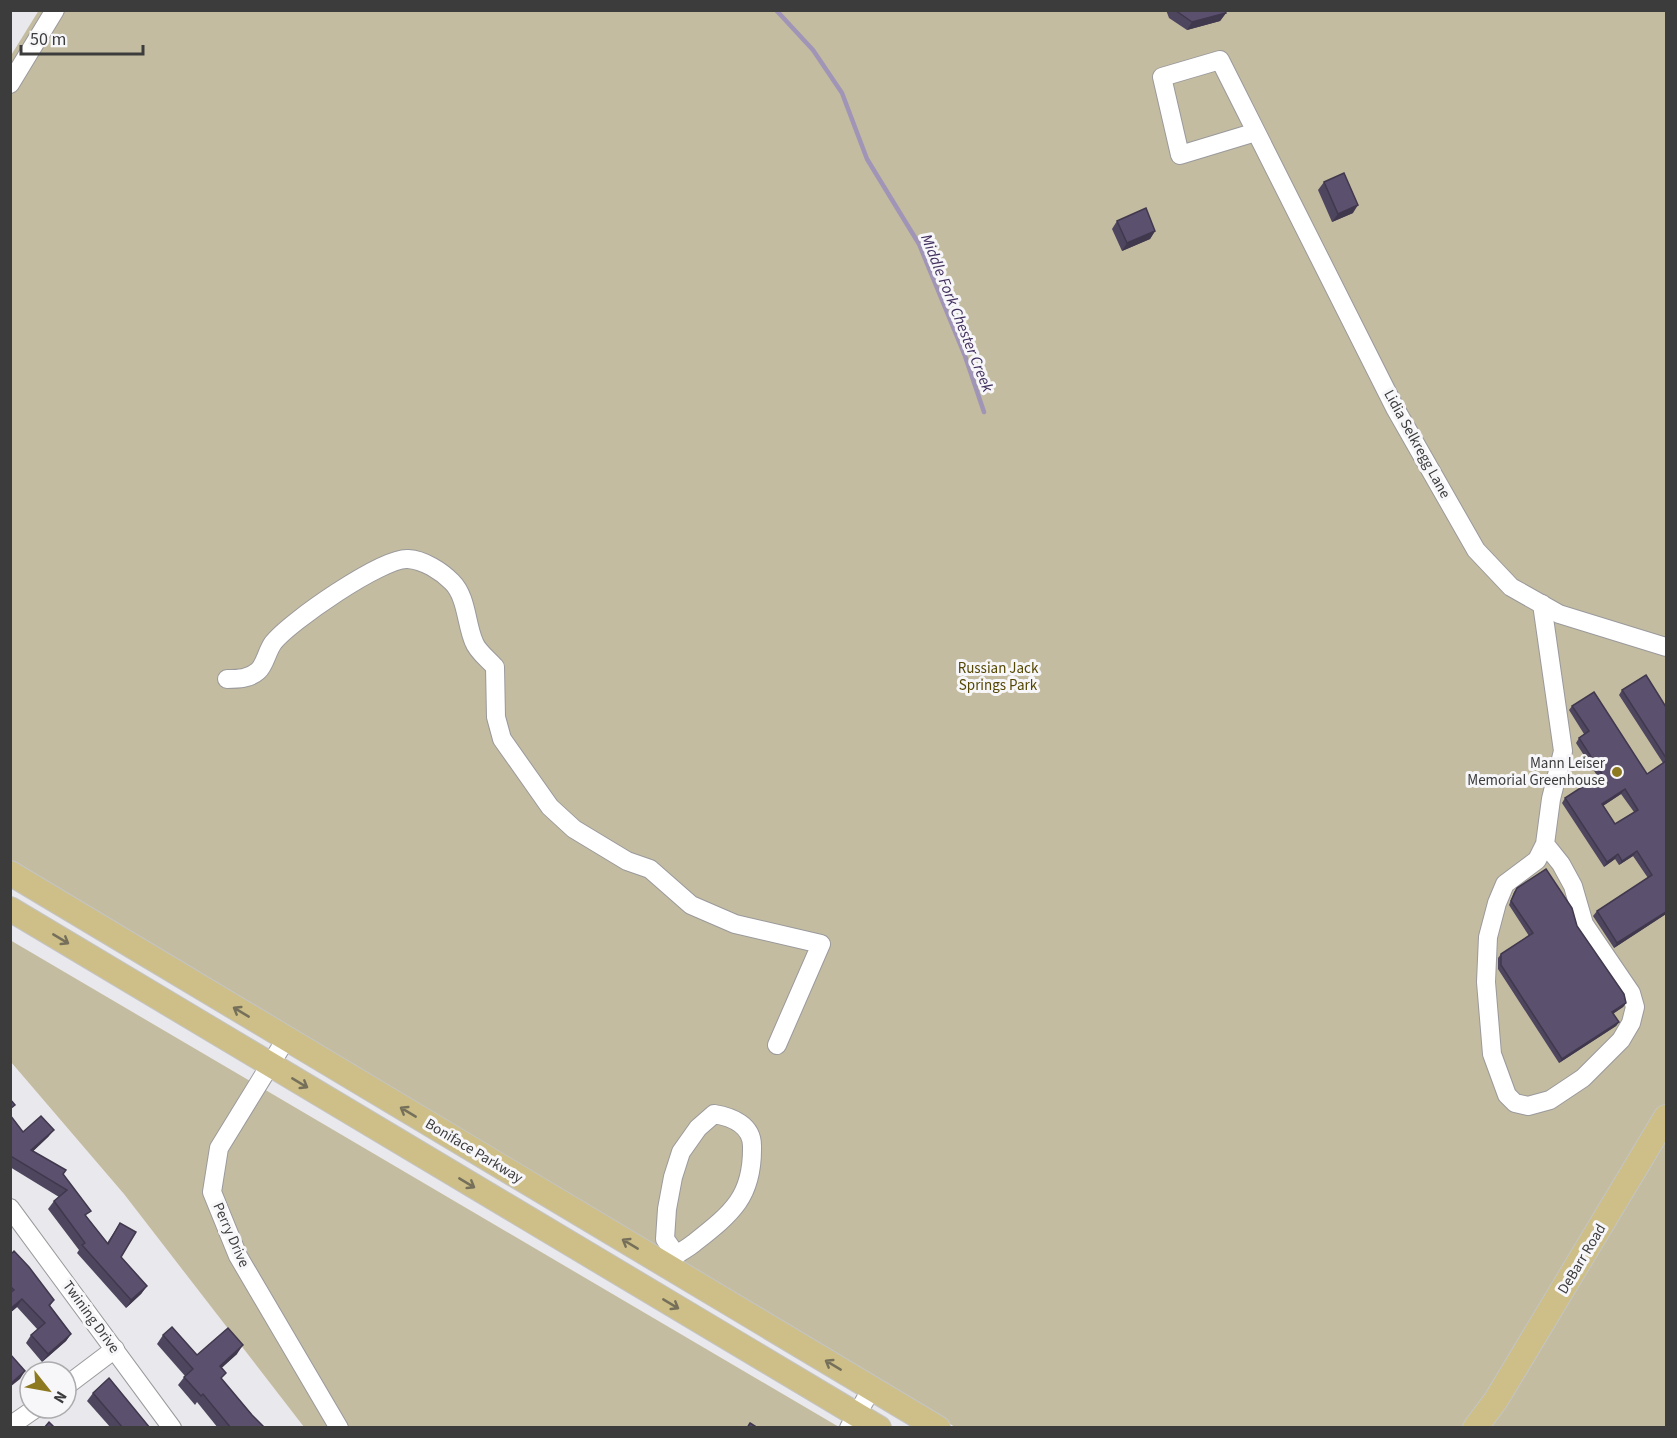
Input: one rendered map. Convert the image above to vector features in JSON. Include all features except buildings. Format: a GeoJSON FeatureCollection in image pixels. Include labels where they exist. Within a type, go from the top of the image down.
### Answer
{"type":"FeatureCollection","features":[{"type":"Feature","properties":{"kind":"main road","name":"Boniface Parkway"},"geometry":{"type":"LineString","coordinates":[[10,873],[286,1039],[671,1260],[938,1428]]}},
{"type":"Feature","properties":{"kind":"main road","name":"Boniface Parkway"},"geometry":{"type":"LineString","coordinates":[[10,909],[853,1421],[879,1428]]}},
{"type":"Feature","properties":{"kind":"main road","name":"DeBarr Road"},"geometry":{"type":"LineString","coordinates":[[1475,1428],[1497,1400],[1666,1117]]}},
{"type":"Feature","properties":{"kind":"main road","name":"DeBarr Road"},"geometry":{"type":"LineString","coordinates":[[1485,1428],[1497,1400]]}},
{"type":"Feature","properties":{"kind":"street"},"geometry":{"type":"LineString","coordinates":[[10,84],[54,10]]}},
{"type":"Feature","properties":{"kind":"street","name":"Lidia Selkregg Lane"},"geometry":{"type":"LineString","coordinates":[[1259,137],[1180,155],[1162,77],[1220,60],[1259,137],[1395,408],[1476,550],[1510,587],[1560,614],[1666,647]]}},
{"type":"Feature","properties":{"kind":"street"},"geometry":{"type":"LineString","coordinates":[[227,679],[242,679],[258,671],[273,643],[301,617],[339,591],[388,563],[406,559],[425,563],[452,582],[459,592],[474,645],[495,667],[496,717],[502,739],[550,807],[574,829],[627,861],[650,869],[691,905],[735,924],[820,944],[777,1045]]}},
{"type":"Feature","properties":{"kind":"street"},"geometry":{"type":"LineString","coordinates":[[1542,604],[1563,751],[1551,799],[1545,844],[1537,860],[1505,884],[1497,903],[1488,937],[1486,982],[1492,1054],[1507,1095],[1515,1103],[1527,1106],[1550,1100],[1583,1077],[1621,1040],[1631,1023],[1635,1007],[1631,993],[1584,924],[1573,886],[1561,864],[1545,844]]}},
{"type":"Feature","properties":{"kind":"street","name":"Perry Drive"},"geometry":{"type":"LineString","coordinates":[[286,1039],[268,1064],[219,1148],[212,1192],[237,1256],[339,1428]]}},
{"type":"Feature","properties":{"kind":"street"},"geometry":{"type":"LineString","coordinates":[[714,1114],[729,1116],[744,1126],[752,1140],[749,1185],[742,1199],[726,1215],[671,1260],[665,1239],[667,1209],[681,1152],[698,1128],[714,1114]]}},
{"type":"Feature","properties":{"kind":"street","name":"Twining Drive"},"geometry":{"type":"LineString","coordinates":[[10,1208],[172,1428]]}},
{"type":"Feature","properties":{"kind":"street"},"geometry":{"type":"LineString","coordinates":[[78,1377],[115,1349]]}},
{"type":"Feature","properties":{"kind":"street"},"geometry":{"type":"LineString","coordinates":[[853,1421],[872,1388]]}},
{"type":"Feature","properties":{"kind":"green space","name":"Russian Jack Springs Park"},"geometry":{"type":"Polygon","coordinates":[[[39,10],[1666,11],[1666,1427],[955,1427],[11,860],[10,57],[39,10]]]}},
{"type":"Feature","properties":{"kind":"green space"},"geometry":{"type":"Polygon","coordinates":[[[10,940],[839,1427],[304,1427],[124,1194],[11,1062],[10,940]]]}},
{"type":"Feature","properties":{"kind":"waterway","name":"Middle Fork Chester Creek"},"geometry":{"type":"LineString","coordinates":[[776,10],[813,50],[842,93],[867,159],[919,244],[965,356],[984,412]]}},
{"type":"Feature","properties":{"kind":"place","name":"Mann Leiser Memorial Greenhouse"},"geometry":{"type":"Point","coordinates":[1617,772]}}]}
